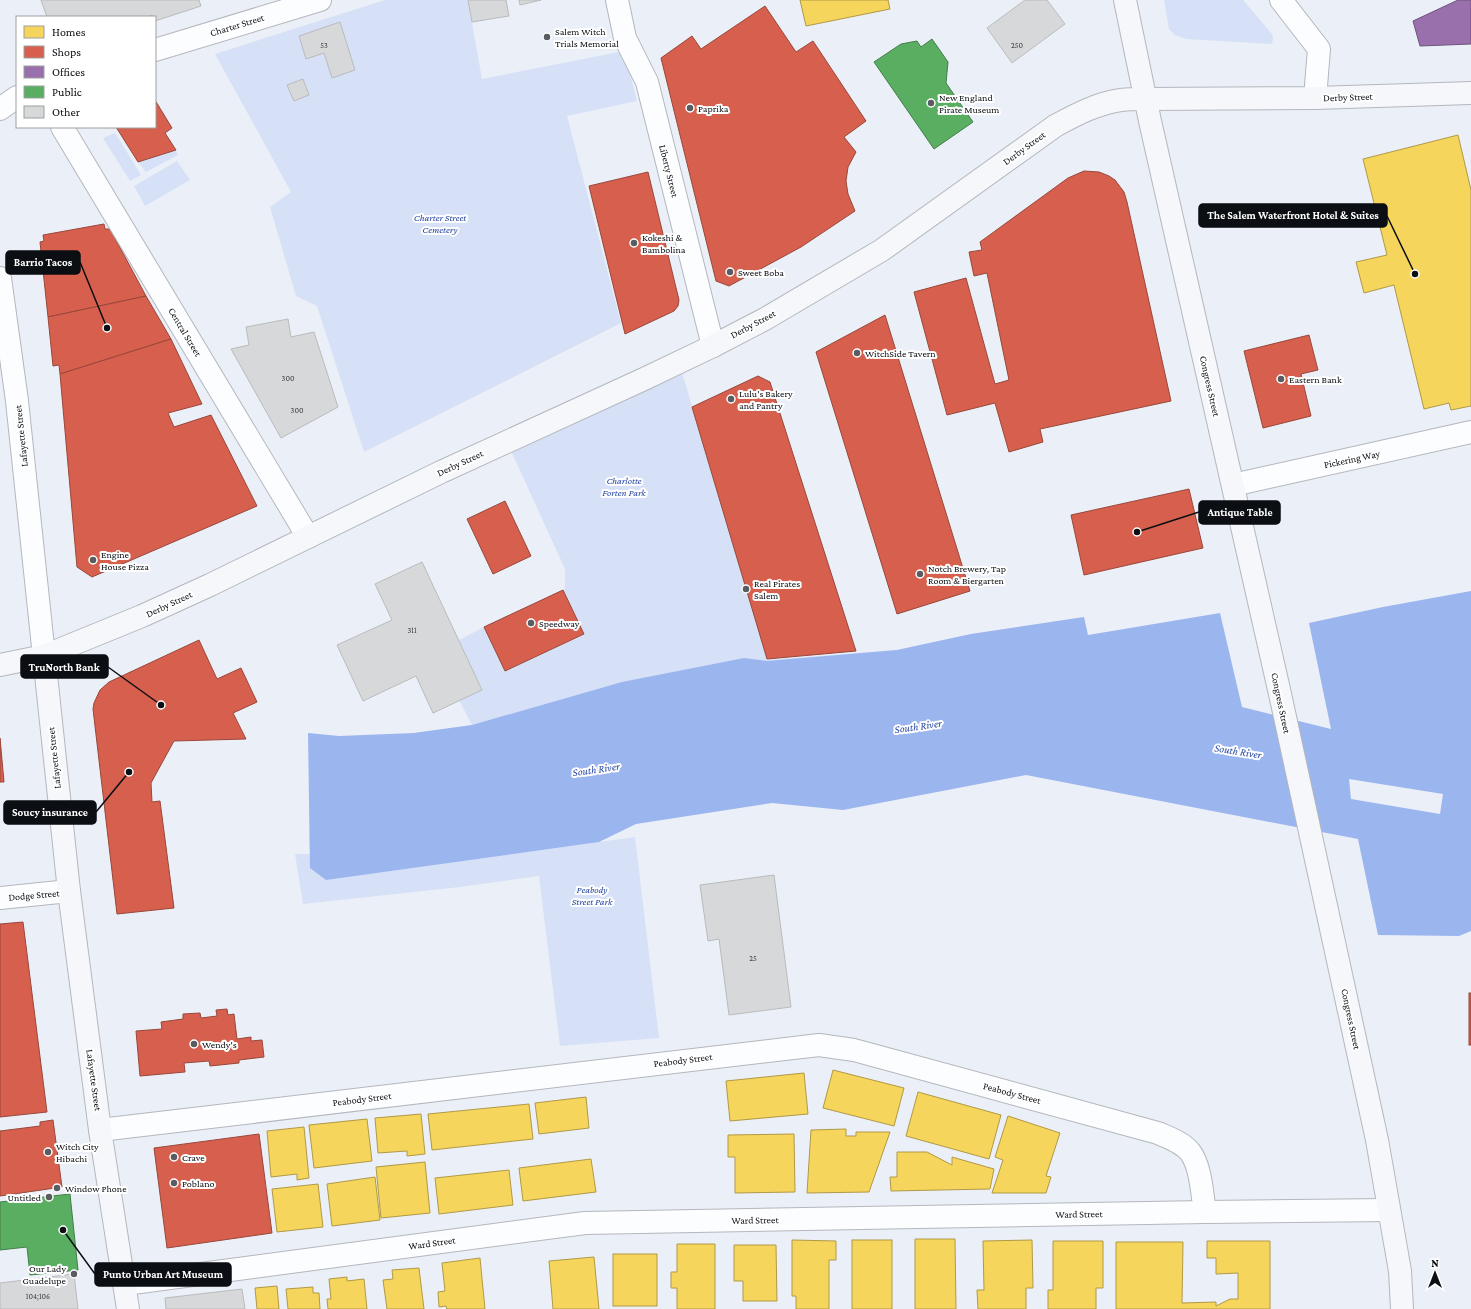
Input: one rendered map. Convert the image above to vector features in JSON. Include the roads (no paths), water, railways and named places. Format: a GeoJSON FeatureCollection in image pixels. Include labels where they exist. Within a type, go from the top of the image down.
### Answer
{"type":"FeatureCollection","features":[{"type":"Feature","properties":{"kind":"main road","name":"Congress Street"},"geometry":{"type":"LineString","coordinates":[[1125,0],[1280,694],[1377,1140],[1400,1271],[1402,1309]]}},
{"type":"Feature","properties":{"kind":"main road","name":"Derby Street"},"geometry":{"type":"LineString","coordinates":[[0,665],[44,656],[142,616],[210,585],[441,472],[713,346],[765,319],[882,250],[1055,126],[1074,115],[1097,106],[1121,100],[1146,99],[1315,98],[1471,93]]}},
{"type":"Feature","properties":{"kind":"main road","name":"Lafayette Street"},"geometry":{"type":"LineString","coordinates":[[44,656],[69,891],[100,1130],[126,1284],[128,1309]]}},
{"type":"Feature","properties":{"kind":"street","name":"Charter Street"},"geometry":{"type":"LineString","coordinates":[[156,50],[320,0]]}},
{"type":"Feature","properties":{"kind":"street","name":"Liberty Street"},"geometry":{"type":"LineString","coordinates":[[617,0],[625,38],[647,82],[713,346]]}},
{"type":"Feature","properties":{"kind":"street"},"geometry":{"type":"LineString","coordinates":[[1281,0],[1318,49],[1315,98]]}},
{"type":"Feature","properties":{"kind":"street"},"geometry":{"type":"LineString","coordinates":[[0,109],[16,98]]}},
{"type":"Feature","properties":{"kind":"street","name":"Central Street"},"geometry":{"type":"LineString","coordinates":[[63,128],[308,537]]}},
{"type":"Feature","properties":{"kind":"street","name":"Lafayette Street"},"geometry":{"type":"LineString","coordinates":[[0,278],[17,401],[44,656]]}},
{"type":"Feature","properties":{"kind":"street","name":"Pickering Way"},"geometry":{"type":"LineString","coordinates":[[1233,485],[1471,432]]}},
{"type":"Feature","properties":{"kind":"street","name":"Dodge Street"},"geometry":{"type":"LineString","coordinates":[[0,898],[69,891]]}},
{"type":"Feature","properties":{"kind":"street","name":"Peabody Street"},"geometry":{"type":"LineString","coordinates":[[100,1130],[819,1045],[854,1050],[1158,1133],[1176,1140],[1190,1152],[1198,1168],[1205,1212]]}},
{"type":"Feature","properties":{"kind":"street","name":"Ward Street"},"geometry":{"type":"LineString","coordinates":[[126,1284],[585,1223],[1389,1210]]}},
{"type":"Feature","properties":{"kind":"water","name":"South River"},"geometry":{"type":"Polygon","coordinates":[[[1471,591],[1471,931],[1459,936],[1378,935],[1358,839],[1026,775],[843,810],[772,803],[636,824],[599,842],[326,880],[310,868],[308,733],[339,736],[414,733],[472,725],[622,682],[744,658],[767,661],[897,650],[971,634],[1084,617],[1088,635],[1220,613],[1242,707],[1331,729],[1309,623],[1383,607],[1471,591]]]}},
{"type":"Feature","properties":{"kind":"place","name":"Salem Witch Trials Memorial"},"geometry":{"type":"Point","coordinates":[547,37]}},
{"type":"Feature","properties":{"kind":"place","name":"New England Pirate Museum"},"geometry":{"type":"Point","coordinates":[931,103]}},
{"type":"Feature","properties":{"kind":"place","name":"Paprika"},"geometry":{"type":"Point","coordinates":[690,108]}},
{"type":"Feature","properties":{"kind":"place","name":"Kokeshi & Bambolina"},"geometry":{"type":"Point","coordinates":[634,243]}},
{"type":"Feature","properties":{"kind":"place","name":"Sweet Boba"},"geometry":{"type":"Point","coordinates":[730,272]}},
{"type":"Feature","properties":{"kind":"place","name":"The Salem Waterfront Hotel & Suites"},"geometry":{"type":"Point","coordinates":[1415,274]}},
{"type":"Feature","properties":{"kind":"place","name":"Barrio Tacos"},"geometry":{"type":"Point","coordinates":[107,328]}},
{"type":"Feature","properties":{"kind":"place","name":"WitchSide Tavern"},"geometry":{"type":"Point","coordinates":[857,353]}},
{"type":"Feature","properties":{"kind":"place","name":"Eastern Bank"},"geometry":{"type":"Point","coordinates":[1281,379]}},
{"type":"Feature","properties":{"kind":"place","name":"Lulu's Bakery and Pantry"},"geometry":{"type":"Point","coordinates":[731,399]}},
{"type":"Feature","properties":{"kind":"place","name":"Antique Table"},"geometry":{"type":"Point","coordinates":[1137,532]}},
{"type":"Feature","properties":{"kind":"place","name":"Engine House Pizza"},"geometry":{"type":"Point","coordinates":[93,560]}},
{"type":"Feature","properties":{"kind":"place","name":"Notch Brewery, Tap Room & Biergarten"},"geometry":{"type":"Point","coordinates":[920,574]}},
{"type":"Feature","properties":{"kind":"place","name":"Real Pirates Salem"},"geometry":{"type":"Point","coordinates":[746,589]}},
{"type":"Feature","properties":{"kind":"place","name":"Speedway"},"geometry":{"type":"Point","coordinates":[531,623]}},
{"type":"Feature","properties":{"kind":"place","name":"TruNorth Bank"},"geometry":{"type":"Point","coordinates":[161,705]}},
{"type":"Feature","properties":{"kind":"place","name":"Soucy insurance"},"geometry":{"type":"Point","coordinates":[129,772]}},
{"type":"Feature","properties":{"kind":"place","name":"Wendy's"},"geometry":{"type":"Point","coordinates":[194,1044]}},
{"type":"Feature","properties":{"kind":"place","name":"Witch City Hibachi"},"geometry":{"type":"Point","coordinates":[48,1152]}},
{"type":"Feature","properties":{"kind":"place","name":"Crave"},"geometry":{"type":"Point","coordinates":[174,1157]}},
{"type":"Feature","properties":{"kind":"place","name":"Poblano"},"geometry":{"type":"Point","coordinates":[174,1183]}},
{"type":"Feature","properties":{"kind":"place","name":"Window Phone"},"geometry":{"type":"Point","coordinates":[57,1188]}},
{"type":"Feature","properties":{"kind":"place","name":"Untitled"},"geometry":{"type":"Point","coordinates":[49,1197]}},
{"type":"Feature","properties":{"kind":"place","name":"Punto Urban Art Museum"},"geometry":{"type":"Point","coordinates":[63,1230]}},
{"type":"Feature","properties":{"kind":"place","name":"Our Lady Guadelupe"},"geometry":{"type":"Point","coordinates":[74,1274]}},
{"type":"Feature","properties":{"kind":"park label","name":"Charter Street Cemetery"},"geometry":{"type":"Point","coordinates":[440,222]}},
{"type":"Feature","properties":{"kind":"park label","name":"Charlotte Forten Park"},"geometry":{"type":"Point","coordinates":[624,486]}},
{"type":"Feature","properties":{"kind":"park label","name":"Peabody Street Park"},"geometry":{"type":"Point","coordinates":[592,894]}}]}
